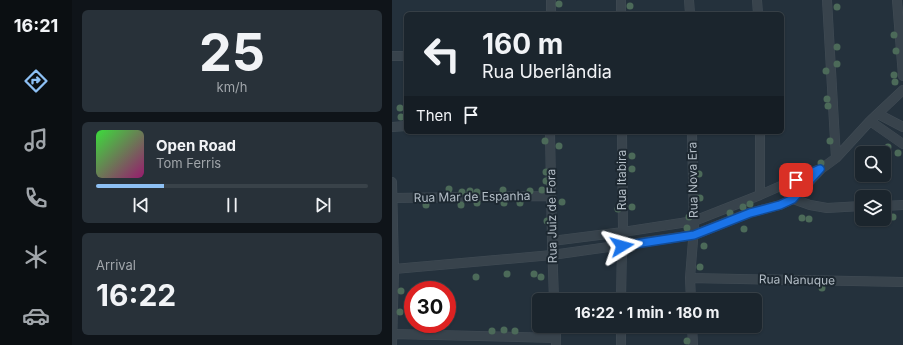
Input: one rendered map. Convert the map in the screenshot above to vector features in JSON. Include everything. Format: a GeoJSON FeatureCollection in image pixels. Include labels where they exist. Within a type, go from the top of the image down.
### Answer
{"type":"FeatureCollection","features":[{"type":"Feature","properties":{"kind":"street"},"geometry":{"type":"LineString","coordinates":[[551,0],[551,12]]}},
{"type":"Feature","properties":{"kind":"street"},"geometry":{"type":"LineString","coordinates":[[621,0],[621,12]]}},
{"type":"Feature","properties":{"kind":"street"},"geometry":{"type":"LineString","coordinates":[[689,0],[690,12]]}},
{"type":"Feature","properties":{"kind":"street"},"geometry":{"type":"LineString","coordinates":[[757,0],[758,12]]}},
{"type":"Feature","properties":{"kind":"street"},"geometry":{"type":"LineString","coordinates":[[828,0],[836,158]]}},
{"type":"Feature","properties":{"kind":"street"},"geometry":{"type":"LineString","coordinates":[[897,0],[903,76]]}},
{"type":"Feature","properties":{"kind":"street"},"geometry":{"type":"LineString","coordinates":[[392,56],[404,56]]}},
{"type":"Feature","properties":{"kind":"street"},"geometry":{"type":"LineString","coordinates":[[552,241],[694,221],[760,195],[820,169],[836,158],[870,121],[903,90]]}},
{"type":"Feature","properties":{"kind":"street"},"geometry":{"type":"LineString","coordinates":[[878,114],[903,127]]}},
{"type":"Feature","properties":{"kind":"street"},"geometry":{"type":"LineString","coordinates":[[870,121],[903,144]]}},
{"type":"Feature","properties":{"kind":"street"},"geometry":{"type":"LineString","coordinates":[[392,127],[404,126]]}},
{"type":"Feature","properties":{"kind":"street","name":"Rua Juiz de Fora"},"geometry":{"type":"LineString","coordinates":[[550,134],[554,293]]}},
{"type":"Feature","properties":{"kind":"street","name":"Rua Itabira"},"geometry":{"type":"LineString","coordinates":[[622,134],[622,293]]}},
{"type":"Feature","properties":{"kind":"street","name":"Rua Nova Era"},"geometry":{"type":"LineString","coordinates":[[691,293],[690,278],[694,235],[692,134]]}},
{"type":"Feature","properties":{"kind":"street"},"geometry":{"type":"LineString","coordinates":[[760,134],[760,195]]}},
{"type":"Feature","properties":{"kind":"street"},"geometry":{"type":"LineString","coordinates":[[394,269],[552,255],[694,235],[750,213],[780,205],[793,199],[820,169]]}},
{"type":"Feature","properties":{"kind":"street"},"geometry":{"type":"LineString","coordinates":[[392,182],[394,269],[392,345]]}},
{"type":"Feature","properties":{"kind":"street","name":"Rua Mar de Espanha"},"geometry":{"type":"LineString","coordinates":[[392,198],[551,196]]}},
{"type":"Feature","properties":{"kind":"street"},"geometry":{"type":"LineString","coordinates":[[793,199],[810,205],[827,208],[855,206]]}},
{"type":"Feature","properties":{"kind":"street"},"geometry":{"type":"LineString","coordinates":[[891,206],[903,205]]}},
{"type":"Feature","properties":{"kind":"street","name":"Rua Nanuque"},"geometry":{"type":"LineString","coordinates":[[690,278],[903,282]]}},
{"type":"Feature","properties":{"kind":"street"},"geometry":{"type":"LineString","coordinates":[[621,333],[621,345]]}},
{"type":"Feature","properties":{"kind":"street"},"geometry":{"type":"LineString","coordinates":[[692,333],[693,345]]}},
{"type":"Feature","properties":{"kind":"street"},"geometry":{"type":"LineString","coordinates":[[393,334],[556,342]]}},
{"type":"Feature","properties":{"kind":"route"},"geometry":{"type":"LineString","coordinates":[[622,246],[694,235],[750,213],[780,205],[793,199],[820,169],[796,180]]}}]}
